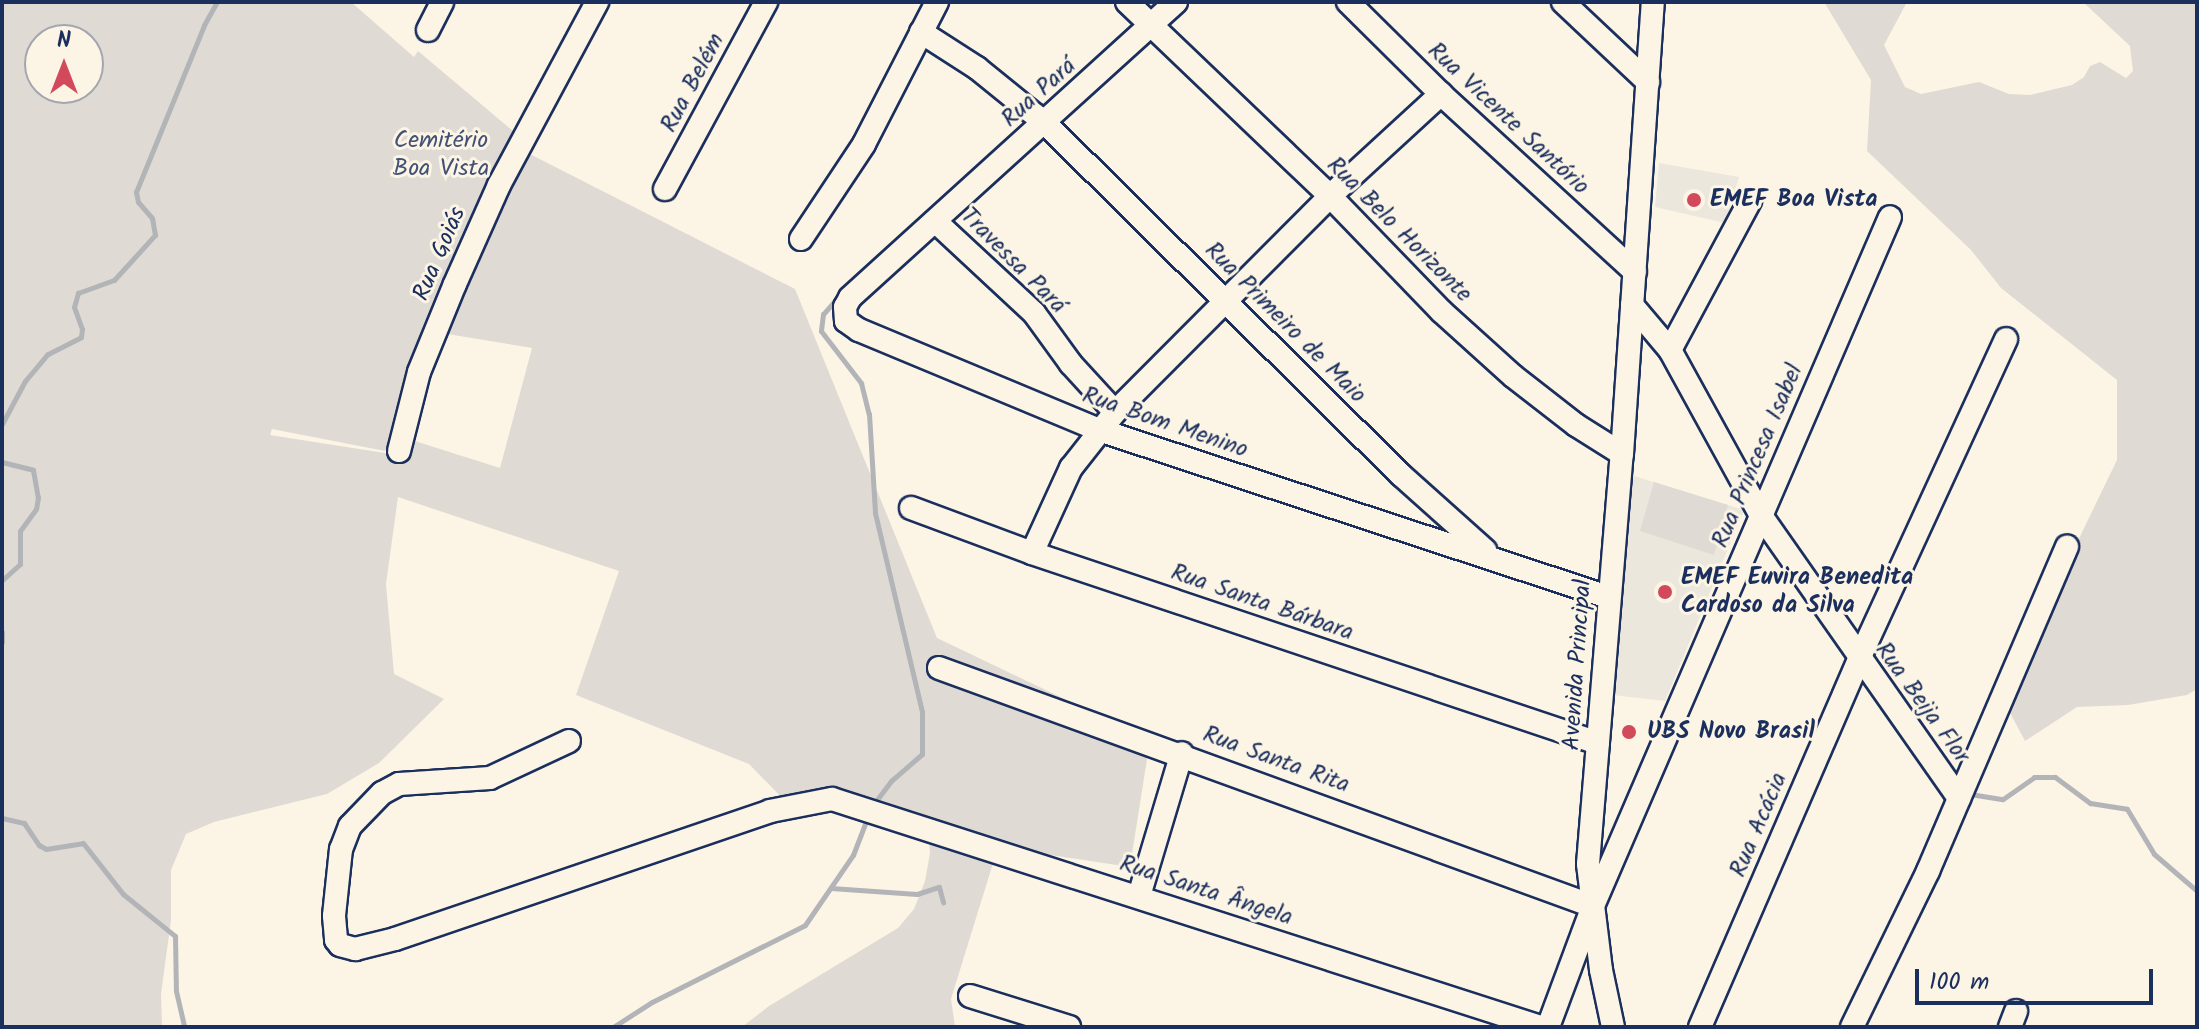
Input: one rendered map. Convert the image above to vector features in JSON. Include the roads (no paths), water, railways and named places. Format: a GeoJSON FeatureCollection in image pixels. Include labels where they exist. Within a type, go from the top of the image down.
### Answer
{"type":"FeatureCollection","features":[{"type":"Feature","properties":{"kind":"street"},"geometry":{"type":"LineString","coordinates":[[428,30],[442,2]]}},
{"type":"Feature","properties":{"kind":"street","name":"Rua Goiás"},"geometry":{"type":"LineString","coordinates":[[399,451],[419,372],[461,270],[499,185],[597,2]]}},
{"type":"Feature","properties":{"kind":"street","name":"Rua Belém"},"geometry":{"type":"LineString","coordinates":[[665,189],[766,2]]}},
{"type":"Feature","properties":{"kind":"street"},"geometry":{"type":"LineString","coordinates":[[801,239],[864,144],[937,2]]}},
{"type":"Feature","properties":{"kind":"street","name":"Rua Belo Horizonte"},"geometry":{"type":"LineString","coordinates":[[1127,2],[1330,196],[1441,311],[1576,425],[1622,454]]}},
{"type":"Feature","properties":{"kind":"street","name":"Rua Pará"},"geometry":{"type":"LineString","coordinates":[[935,221],[1176,2]]}},
{"type":"Feature","properties":{"kind":"street","name":"Rua Vicente Santório"},"geometry":{"type":"LineString","coordinates":[[1348,2],[1441,94],[1635,272]]}},
{"type":"Feature","properties":{"kind":"street"},"geometry":{"type":"LineString","coordinates":[[1563,2],[1648,82]]}},
{"type":"Feature","properties":{"kind":"street","name":"Avenida Principal"},"geometry":{"type":"LineString","coordinates":[[1613,1027],[1601,970],[1588,864],[1622,454],[1653,2]]}},
{"type":"Feature","properties":{"kind":"street","name":"Rua Primeiro de Maio"},"geometry":{"type":"LineString","coordinates":[[921,32],[977,68],[1045,123],[1401,475],[1491,556]]}},
{"type":"Feature","properties":{"kind":"street"},"geometry":{"type":"LineString","coordinates":[[1032,553],[1071,468],[1115,412],[1330,196],[1441,94]]}},
{"type":"Feature","properties":{"kind":"street"},"geometry":{"type":"LineString","coordinates":[[1632,305],[1670,350],[1751,199]]}},
{"type":"Feature","properties":{"kind":"street","name":"Rua Princesa Isabel"},"geometry":{"type":"LineString","coordinates":[[1548,1027],[1593,906],[1612,868],[1760,514],[1890,217]]}},
{"type":"Feature","properties":{"kind":"street","name":"Travessa Pará"},"geometry":{"type":"LineString","coordinates":[[935,221],[1027,306],[1115,412]]}},
{"type":"Feature","properties":{"kind":"street","name":"Rua Bom Menino"},"geometry":{"type":"LineString","coordinates":[[935,221],[847,302],[846,321],[859,330],[1099,430],[1491,556],[1608,597]]}},
{"type":"Feature","properties":{"kind":"street","name":"Rua Acácia"},"geometry":{"type":"LineString","coordinates":[[1700,1027],[1859,659],[2006,339]]}},
{"type":"Feature","properties":{"kind":"street","name":"Rua Beija Flor"},"geometry":{"type":"LineString","coordinates":[[1670,350],[1760,514],[1959,798]]}},
{"type":"Feature","properties":{"kind":"street","name":"Rua Santa Bárbara"},"geometry":{"type":"LineString","coordinates":[[911,508],[1032,553],[1598,743]]}},
{"type":"Feature","properties":{"kind":"street","name":"Rua Beija Flor"},"geometry":{"type":"LineString","coordinates":[[1852,1027],[1928,871],[2067,546]]}},
{"type":"Feature","properties":{"kind":"street","name":"Rua Santa Rita"},"geometry":{"type":"LineString","coordinates":[[939,668],[1182,753],[1593,906]]}},
{"type":"Feature","properties":{"kind":"street","name":"Rua Santa Ângela"},"geometry":{"type":"LineString","coordinates":[[569,741],[490,778],[399,784],[371,802],[350,826],[341,849],[334,916],[336,940],[340,945],[355,949],[423,930],[770,811],[827,799],[854,804],[1541,1027]]}},
{"type":"Feature","properties":{"kind":"street"},"geometry":{"type":"LineString","coordinates":[[1139,896],[1182,753]]}},
{"type":"Feature","properties":{"kind":"street"},"geometry":{"type":"LineString","coordinates":[[970,996],[1069,1027]]}},
{"type":"Feature","properties":{"kind":"waterway"},"geometry":{"type":"LineString","coordinates":[[2,424],[25,381],[48,354],[81,337],[82,329],[74,307],[78,293],[114,280],[155,235],[152,218],[138,202],[136,192],[204,25],[217,2]]}},
{"type":"Feature","properties":{"kind":"waterway"},"geometry":{"type":"LineString","coordinates":[[1152,7],[1157,2]]}},
{"type":"Feature","properties":{"kind":"waterway"},"geometry":{"type":"LineString","coordinates":[[1101,55],[1135,23]]}},
{"type":"Feature","properties":{"kind":"waterway"},"geometry":{"type":"LineString","coordinates":[[845,289],[823,314],[821,331],[861,383],[869,414],[875,513],[922,712],[922,754],[891,781],[876,801]]}},
{"type":"Feature","properties":{"kind":"waterway"},"geometry":{"type":"LineString","coordinates":[[2,462],[33,470],[38,497],[36,509],[20,531],[20,564],[2,580]]}},
{"type":"Feature","properties":{"kind":"waterway"},"geometry":{"type":"LineString","coordinates":[[2,632],[2,642]]}},
{"type":"Feature","properties":{"kind":"waterway"},"geometry":{"type":"LineString","coordinates":[[1970,794],[2003,799],[2034,777],[2055,777],[2090,803],[2127,809],[2154,854],[2196,890]]}},
{"type":"Feature","properties":{"kind":"waterway"},"geometry":{"type":"LineString","coordinates":[[2,818],[24,823],[39,845],[46,849],[83,843],[123,894],[175,936],[176,991],[184,1027]]}},
{"type":"Feature","properties":{"kind":"waterway"},"geometry":{"type":"LineString","coordinates":[[613,1027],[652,1002],[805,925],[853,855],[867,819]]}},
{"type":"Feature","properties":{"kind":"waterway"},"geometry":{"type":"LineString","coordinates":[[831,888],[917,894],[939,887],[943,902]]}},
{"type":"Feature","properties":{"kind":"place","name":"EMEF Boa Vista"},"geometry":{"type":"Point","coordinates":[1694,200]}},
{"type":"Feature","properties":{"kind":"place","name":"EMEF Euvira Benedita Cardoso da Silva"},"geometry":{"type":"Point","coordinates":[1665,592]}},
{"type":"Feature","properties":{"kind":"place","name":"UBS Novo Brasil"},"geometry":{"type":"Point","coordinates":[1629,732]}},
{"type":"Feature","properties":{"kind":"park label","name":"Cemitério Boa Vista"},"geometry":{"type":"Point","coordinates":[441,155]}}]}
